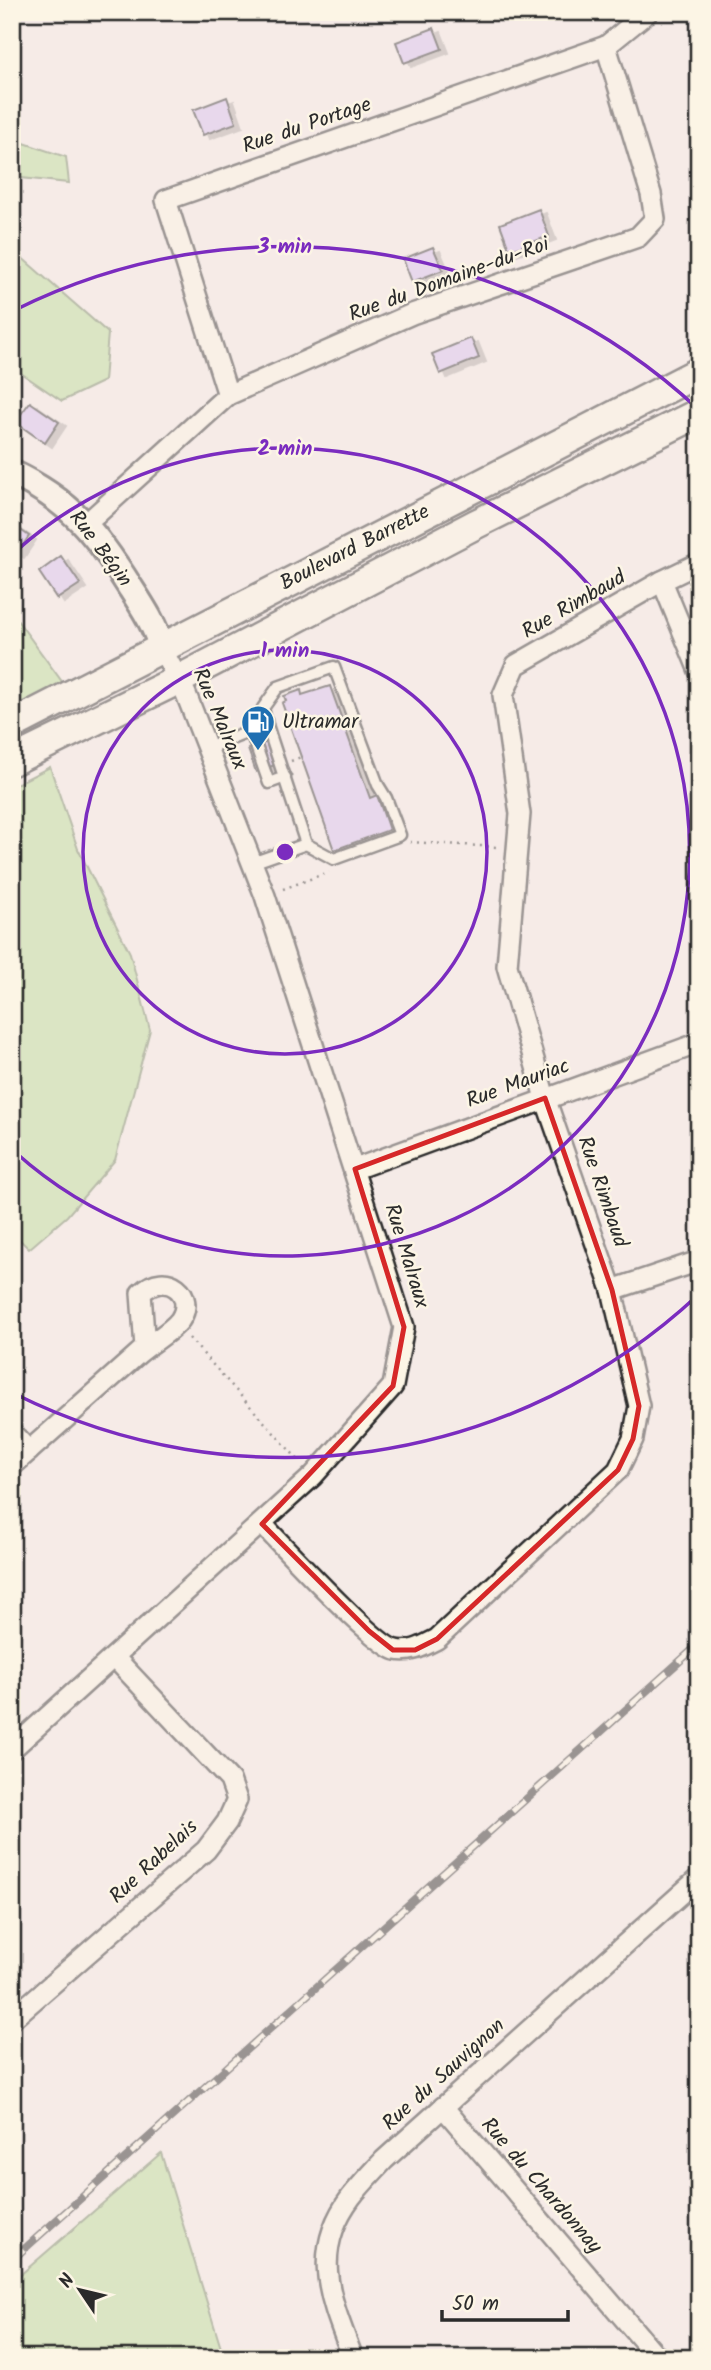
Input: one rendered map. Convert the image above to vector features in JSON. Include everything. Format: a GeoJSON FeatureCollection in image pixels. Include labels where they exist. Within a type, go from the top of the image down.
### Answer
{"type":"FeatureCollection","features":[{"type":"Feature","properties":{"kind":"main road","name":"Boulevard Barrette"},"geometry":{"type":"LineString","coordinates":[[12,725],[699,372]]}},
{"type":"Feature","properties":{"kind":"main road","name":"Boulevard Barrette"},"geometry":{"type":"LineString","coordinates":[[12,761],[180,679],[476,524],[699,413]]}},
{"type":"Feature","properties":{"kind":"street","name":"Rue du Portage"},"geometry":{"type":"LineString","coordinates":[[228,395],[166,200],[606,46],[648,12]]}},
{"type":"Feature","properties":{"kind":"street","name":"Rue du Domaine-du-Roi"},"geometry":{"type":"LineString","coordinates":[[86,524],[228,395],[412,314],[638,237],[655,219],[653,207],[606,46]]}},
{"type":"Feature","properties":{"kind":"street","name":"Rue Bégin"},"geometry":{"type":"LineString","coordinates":[[12,473],[32,482],[68,506],[86,524],[106,549],[155,627],[162,649]]}},
{"type":"Feature","properties":{"kind":"street","name":"Rue Rimbaud"},"geometry":{"type":"LineString","coordinates":[[262,1524],[369,1631],[393,1650],[415,1650],[437,1639],[618,1471],[633,1439],[639,1406],[612,1290],[545,1098],[508,966],[515,849],[520,814],[503,695],[516,664],[662,581],[699,563]]}},
{"type":"Feature","properties":{"kind":"street"},"geometry":{"type":"LineString","coordinates":[[662,581],[699,671]]}},
{"type":"Feature","properties":{"kind":"street","name":"Rue Malraux"},"geometry":{"type":"LineString","coordinates":[[12,1749],[313,1476],[393,1385],[404,1327],[265,896],[180,679],[162,649]]}},
{"type":"Feature","properties":{"kind":"street","name":"Rue Mauriac"},"geometry":{"type":"LineString","coordinates":[[355,1169],[699,1042]]}},
{"type":"Feature","properties":{"kind":"street"},"geometry":{"type":"LineString","coordinates":[[612,1290],[699,1261]]}},
{"type":"Feature","properties":{"kind":"street"},"geometry":{"type":"LineString","coordinates":[[12,1466],[145,1348],[176,1324],[185,1307],[182,1294],[174,1285],[151,1283],[141,1293],[145,1348]]}},
{"type":"Feature","properties":{"kind":"street"},"geometry":{"type":"LineString","coordinates":[[12,1433],[29,1451]]}},
{"type":"Feature","properties":{"kind":"street","name":"Rue Rabelais"},"geometry":{"type":"LineString","coordinates":[[12,2019],[206,1850],[227,1822],[237,1800],[230,1780],[114,1657]]}},
{"type":"Feature","properties":{"kind":"street","name":"Rue du Sauvignon"},"geometry":{"type":"LineString","coordinates":[[354,2358],[327,2282],[327,2257],[334,2230],[350,2198],[443,2107],[699,1878]]}},
{"type":"Feature","properties":{"kind":"street","name":"Rue du Chardonnay"},"geometry":{"type":"LineString","coordinates":[[443,2107],[658,2358]]}},
{"type":"Feature","properties":{"kind":"lane"},"geometry":{"type":"LineString","coordinates":[[334,667],[378,785],[400,835],[334,859],[306,844],[267,725],[263,708],[278,687],[334,667]]}},
{"type":"Feature","properties":{"kind":"lane"},"geometry":{"type":"LineString","coordinates":[[208,748],[267,725]]}},
{"type":"Feature","properties":{"kind":"lane"},"geometry":{"type":"LineString","coordinates":[[251,732],[269,783],[285,778]]}},
{"type":"Feature","properties":{"kind":"lane"},"geometry":{"type":"LineString","coordinates":[[252,863],[306,844]]}},
{"type":"Feature","properties":{"kind":"path"},"geometry":{"type":"LineString","coordinates":[[407,842],[515,849]]}},
{"type":"Feature","properties":{"kind":"path"},"geometry":{"type":"LineString","coordinates":[[265,896],[330,871]]}},
{"type":"Feature","properties":{"kind":"path"},"geometry":{"type":"LineString","coordinates":[[176,1324],[313,1476]]}},
{"type":"Feature","properties":{"kind":"highlighted area"},"geometry":{"type":"Polygon","coordinates":[[[545,1098],[612,1290],[639,1406],[633,1439],[618,1470],[437,1639],[415,1650],[393,1650],[369,1631],[262,1524],[393,1386],[404,1327],[355,1169],[545,1098]]]}},
{"type":"Feature","properties":{"kind":"green space"},"geometry":{"type":"Polygon","coordinates":[[[12,139],[66,157],[69,183],[12,177],[12,139]]]}},
{"type":"Feature","properties":{"kind":"green space"},"geometry":{"type":"Polygon","coordinates":[[[12,249],[108,333],[104,381],[62,401],[12,367],[12,249]]]}},
{"type":"Feature","properties":{"kind":"green space"},"geometry":{"type":"Polygon","coordinates":[[[12,613],[71,694],[12,725],[12,613]]]}},
{"type":"Feature","properties":{"kind":"green space"},"geometry":{"type":"Polygon","coordinates":[[[50,767],[78,849],[130,953],[150,1030],[115,1160],[67,1216],[29,1249],[12,1232],[12,786],[50,767]]]}},
{"type":"Feature","properties":{"kind":"green space"},"geometry":{"type":"Polygon","coordinates":[[[161,2153],[224,2358],[12,2358],[12,2282],[161,2153]]]}},
{"type":"Feature","properties":{"kind":"building"},"geometry":{"type":"Polygon","coordinates":[[[434,28],[442,49],[404,63],[396,42],[434,28]]]}},
{"type":"Feature","properties":{"kind":"building"},"geometry":{"type":"Polygon","coordinates":[[[227,97],[236,123],[203,135],[193,110],[227,97]]]}},
{"type":"Feature","properties":{"kind":"building"},"geometry":{"type":"Polygon","coordinates":[[[539,209],[549,236],[510,251],[500,224],[539,209]]]}},
{"type":"Feature","properties":{"kind":"building"},"geometry":{"type":"Polygon","coordinates":[[[433,247],[443,270],[412,282],[403,259],[433,247]]]}},
{"type":"Feature","properties":{"kind":"building"},"geometry":{"type":"Polygon","coordinates":[[[471,338],[479,358],[440,374],[432,354],[471,338]]]}},
{"type":"Feature","properties":{"kind":"building"},"geometry":{"type":"Polygon","coordinates":[[[30,402],[59,422],[45,443],[15,422],[30,402]]]}},
{"type":"Feature","properties":{"kind":"building"},"geometry":{"type":"Polygon","coordinates":[[[12,524],[29,536],[17,554],[12,551],[12,524]]]}},
{"type":"Feature","properties":{"kind":"building"},"geometry":{"type":"Polygon","coordinates":[[[61,556],[80,584],[57,599],[39,572],[61,556]]]}},
{"type":"Feature","properties":{"kind":"building"},"geometry":{"type":"Polygon","coordinates":[[[330,686],[370,798],[377,795],[389,830],[334,850],[282,703],[286,701],[284,696],[301,690],[302,695],[330,686]]]}},
{"type":"Feature","properties":{"kind":"building"},"geometry":{"type":"Polygon","coordinates":[[[267,742],[275,765],[256,772],[248,749],[267,742]]]}},
{"type":"Feature","properties":{"kind":"railway"},"geometry":{"type":"LineString","coordinates":[[12,2260],[699,1644]]}},
{"type":"Feature","properties":{"kind":"place","name":"Ultramar"},"geometry":{"type":"Point","coordinates":[258,752]}}]}
